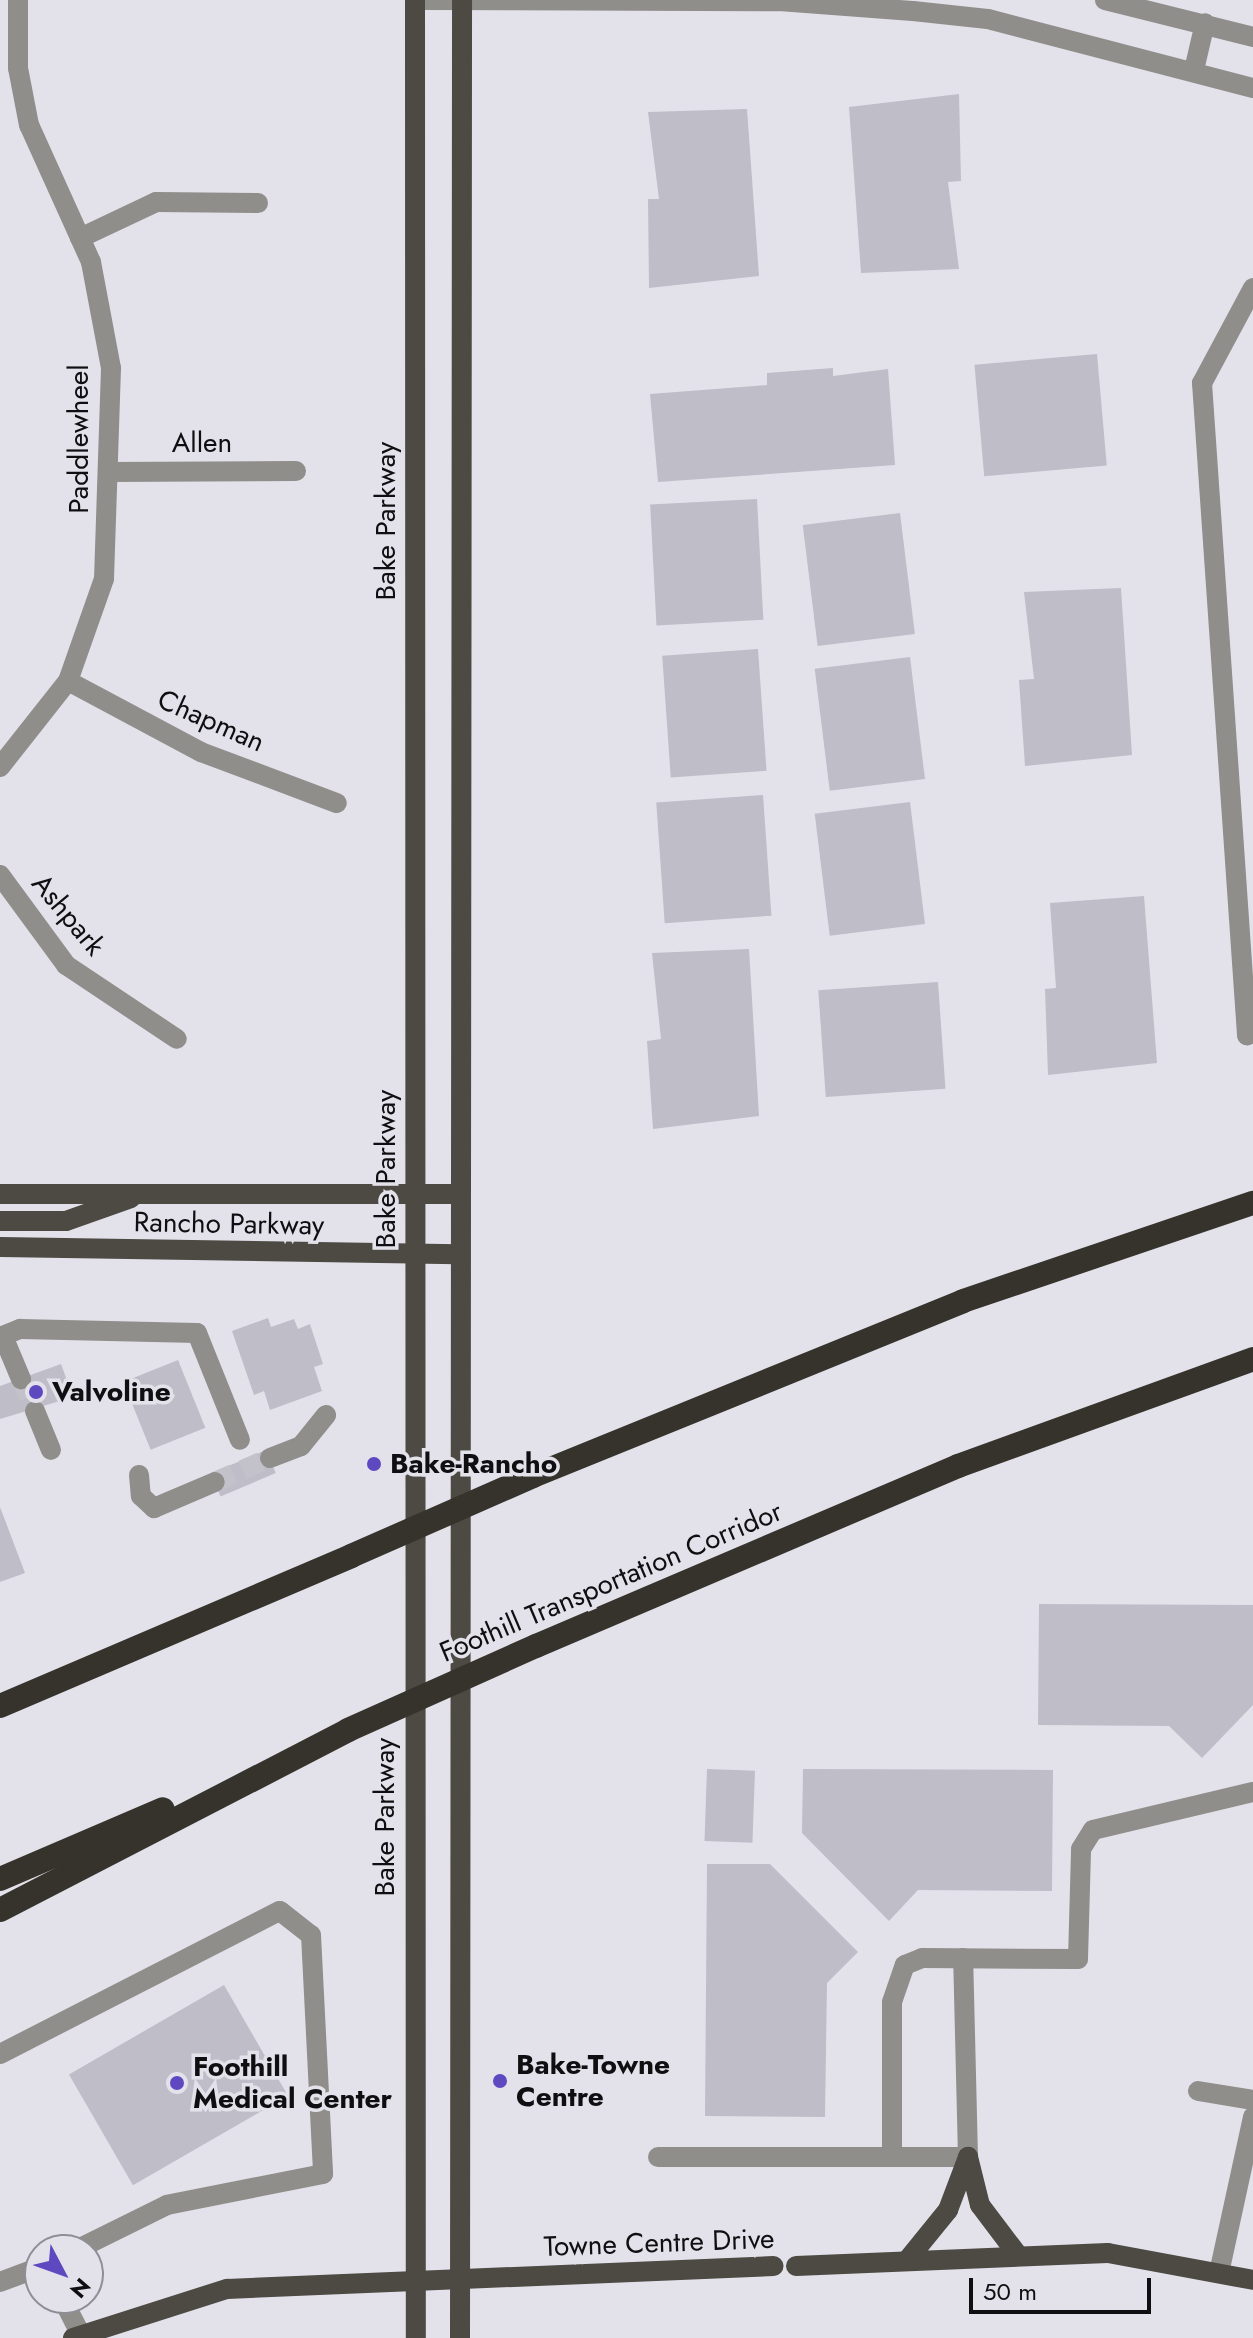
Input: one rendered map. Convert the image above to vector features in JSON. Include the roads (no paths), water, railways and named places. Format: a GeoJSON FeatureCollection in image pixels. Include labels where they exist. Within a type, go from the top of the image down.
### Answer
{"type":"FeatureCollection","features":[{"type":"Feature","properties":{"kind":"highway"},"geometry":{"type":"LineString","coordinates":[[0,1706],[533,1476],[963,1301],[1253,1203]]}},
{"type":"Feature","properties":{"kind":"highway","name":"Foothill Transportation Corridor"},"geometry":{"type":"LineString","coordinates":[[0,1879],[958,1466],[1253,1359]]}},
{"type":"Feature","properties":{"kind":"highway"},"geometry":{"type":"LineString","coordinates":[[0,1693],[44,1687]]}},
{"type":"Feature","properties":{"kind":"highway"},"geometry":{"type":"LineString","coordinates":[[0,1910],[348,1730]]}},
{"type":"Feature","properties":{"kind":"main road","name":"Bake Parkway"},"geometry":{"type":"LineString","coordinates":[[416,2338],[413,2281],[418,0]]}},
{"type":"Feature","properties":{"kind":"main road"},"geometry":{"type":"LineString","coordinates":[[460,2338],[457,2279],[462,1]]}},
{"type":"Feature","properties":{"kind":"main road"},"geometry":{"type":"LineString","coordinates":[[0,1221],[66,1221],[146,1193]]}},
{"type":"Feature","properties":{"kind":"main road","name":"Rancho Parkway"},"geometry":{"type":"LineString","coordinates":[[0,1194],[458,1194]]}},
{"type":"Feature","properties":{"kind":"main road","name":"Rancho Parkway"},"geometry":{"type":"LineString","coordinates":[[0,1247],[414,1256],[458,1254]]}},
{"type":"Feature","properties":{"kind":"main road"},"geometry":{"type":"LineString","coordinates":[[968,2157],[980,2205],[1017,2254]]}},
{"type":"Feature","properties":{"kind":"main road"},"geometry":{"type":"LineString","coordinates":[[909,2258],[948,2210],[968,2157]]}},
{"type":"Feature","properties":{"kind":"main road","name":"Towne Centre Drive"},"geometry":{"type":"LineString","coordinates":[[796,2266],[909,2258],[1108,2253],[1253,2280]]}},
{"type":"Feature","properties":{"kind":"main road","name":"Towne Centre Drive"},"geometry":{"type":"LineString","coordinates":[[77,2336],[227,2289],[774,2266]]}},
{"type":"Feature","properties":{"kind":"street","name":"Paddlewheel"},"geometry":{"type":"LineString","coordinates":[[0,767],[68,681],[104,579],[111,368],[80,238],[29,125],[18,68],[18,0]]}},
{"type":"Feature","properties":{"kind":"street"},"geometry":{"type":"LineString","coordinates":[[418,0],[779,1],[990,10],[1253,88]]}},
{"type":"Feature","properties":{"kind":"street"},"geometry":{"type":"LineString","coordinates":[[1105,0],[1253,37]]}},
{"type":"Feature","properties":{"kind":"street"},"geometry":{"type":"LineString","coordinates":[[1194,70],[1205,23]]}},
{"type":"Feature","properties":{"kind":"street"},"geometry":{"type":"LineString","coordinates":[[80,238],[156,202],[258,203]]}},
{"type":"Feature","properties":{"kind":"street"},"geometry":{"type":"LineString","coordinates":[[1253,288],[1202,383],[1248,962],[1247,1035],[1253,1033]]}},
{"type":"Feature","properties":{"kind":"street","name":"Allen"},"geometry":{"type":"LineString","coordinates":[[108,472],[296,471]]}},
{"type":"Feature","properties":{"kind":"street","name":"Chapman"},"geometry":{"type":"LineString","coordinates":[[68,681],[201,752],[337,803]]}},
{"type":"Feature","properties":{"kind":"street","name":"Ashpark"},"geometry":{"type":"LineString","coordinates":[[0,875],[66,965],[177,1039]]}},
{"type":"Feature","properties":{"kind":"street"},"geometry":{"type":"LineString","coordinates":[[21,1379],[1,1336],[20,1329],[197,1333],[240,1440]]}},
{"type":"Feature","properties":{"kind":"street"},"geometry":{"type":"LineString","coordinates":[[35,1411],[51,1450]]}},
{"type":"Feature","properties":{"kind":"street"},"geometry":{"type":"LineString","coordinates":[[270,1458],[301,1446],[326,1415]]}},
{"type":"Feature","properties":{"kind":"street"},"geometry":{"type":"LineString","coordinates":[[139,1475],[141,1496],[154,1508],[215,1482]]}},
{"type":"Feature","properties":{"kind":"street"},"geometry":{"type":"LineString","coordinates":[[892,2157],[894,1981],[922,1958],[1078,1959],[1081,1849],[1093,1830],[1253,1792]]}},
{"type":"Feature","properties":{"kind":"street"},"geometry":{"type":"LineString","coordinates":[[0,2054],[280,1911],[311,1935],[323,2174],[167,2205],[104,2236]]}},
{"type":"Feature","properties":{"kind":"street"},"geometry":{"type":"LineString","coordinates":[[658,2157],[968,2157],[963,1958]]}},
{"type":"Feature","properties":{"kind":"street"},"geometry":{"type":"LineString","coordinates":[[1198,2091],[1253,2100]]}},
{"type":"Feature","properties":{"kind":"street"},"geometry":{"type":"LineString","coordinates":[[1219,2273],[1253,2117]]}},
{"type":"Feature","properties":{"kind":"street","name":"Towne Centre Drive"},"geometry":{"type":"LineString","coordinates":[[774,2266],[796,2266]]}},
{"type":"Feature","properties":{"kind":"street"},"geometry":{"type":"LineString","coordinates":[[0,2282],[24,2273]]}},
{"type":"Feature","properties":{"kind":"street"},"geometry":{"type":"LineString","coordinates":[[68,2314],[77,2336]]}},
{"type":"Feature","properties":{"kind":"tunnel"},"geometry":{"type":"LineString","coordinates":[[21,1379],[35,1411]]}},
{"type":"Feature","properties":{"kind":"tunnel"},"geometry":{"type":"LineString","coordinates":[[215,1482],[270,1458]]}},
{"type":"Feature","properties":{"kind":"place","name":"Valvoline"},"geometry":{"type":"Point","coordinates":[36,1392]}},
{"type":"Feature","properties":{"kind":"place","name":"Bake-Rancho"},"geometry":{"type":"Point","coordinates":[374,1464]}},
{"type":"Feature","properties":{"kind":"place","name":"Bake-Towne Centre"},"geometry":{"type":"Point","coordinates":[500,2081]}},
{"type":"Feature","properties":{"kind":"place","name":"Foothill Medical Center"},"geometry":{"type":"Point","coordinates":[177,2083]}}]}
